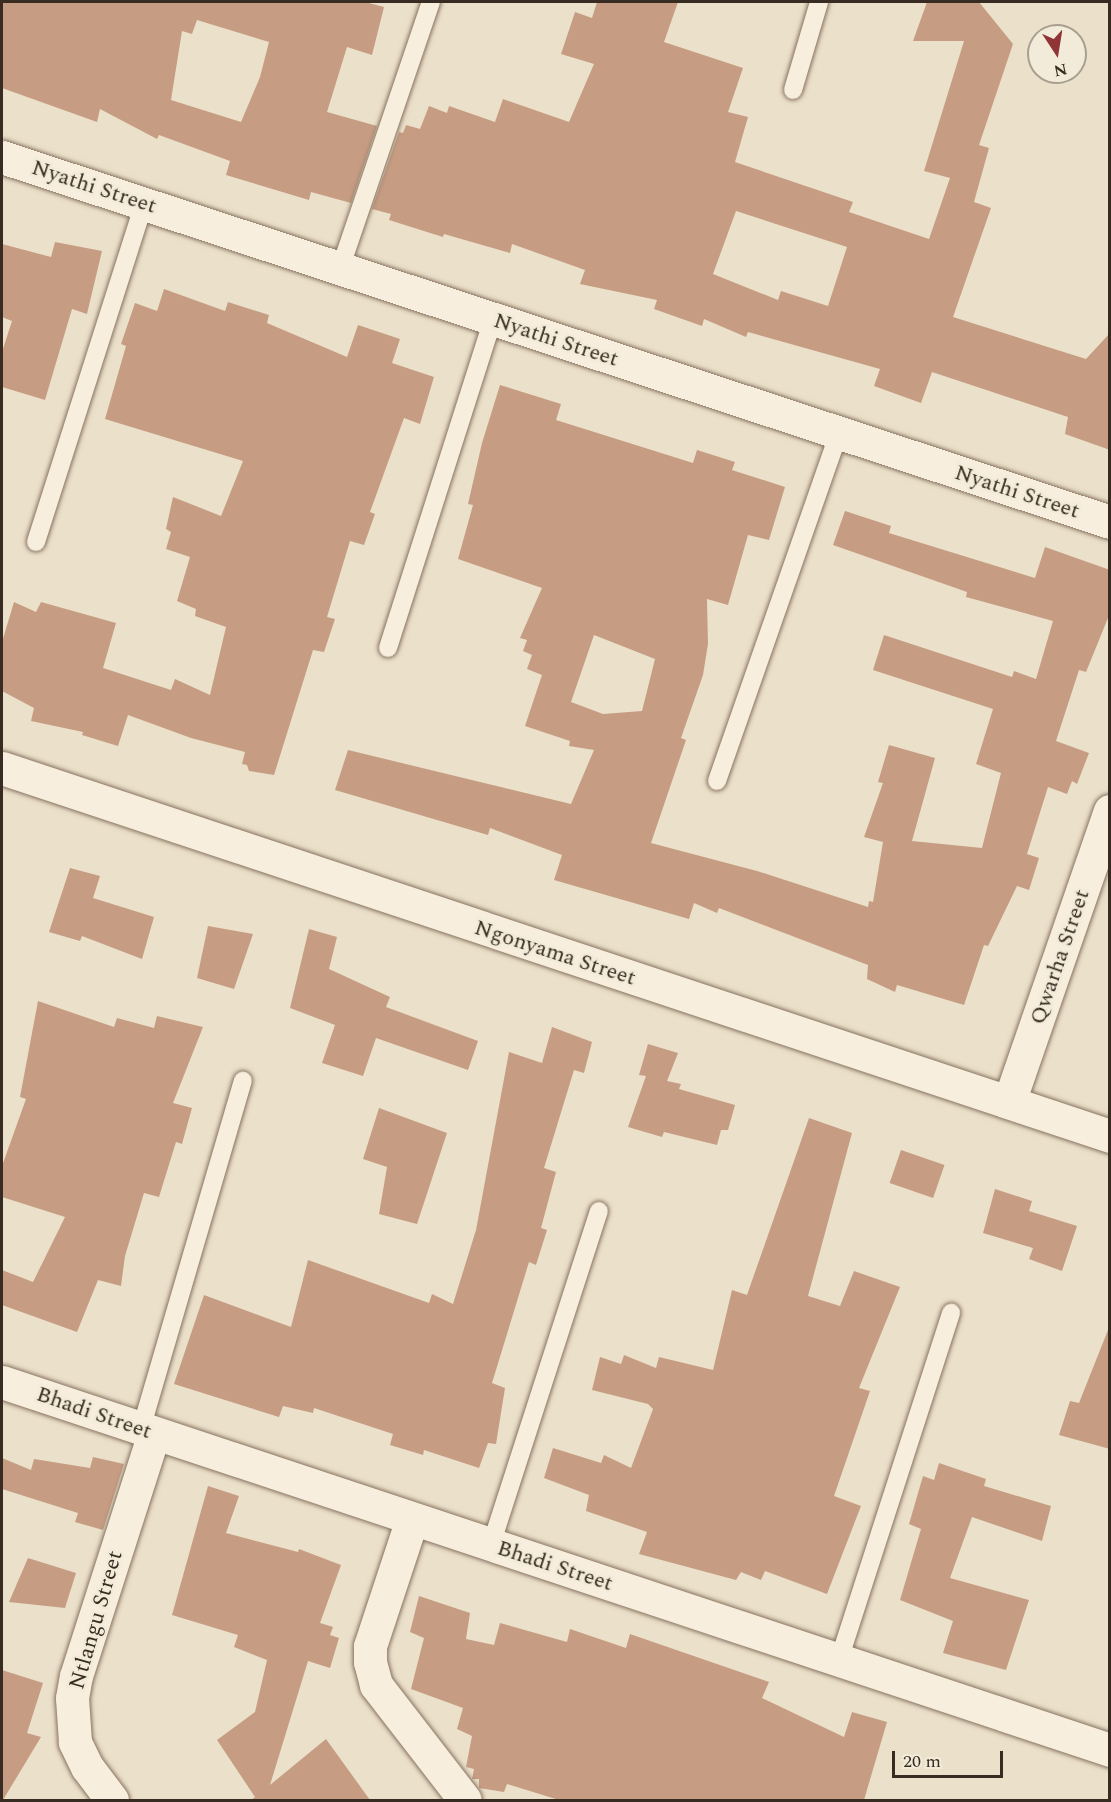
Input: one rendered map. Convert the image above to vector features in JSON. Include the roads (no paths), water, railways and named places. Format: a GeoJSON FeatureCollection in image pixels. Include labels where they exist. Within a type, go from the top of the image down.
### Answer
{"type":"FeatureCollection","features":[{"type":"Feature","properties":{"kind":"street","name":"Nyathi Street"},"geometry":{"type":"LineString","coordinates":[[2,157],[1110,522]]}},
{"type":"Feature","properties":{"kind":"street","name":"Ngonyama Street"},"geometry":{"type":"LineString","coordinates":[[2,768],[1110,1136]]}},
{"type":"Feature","properties":{"kind":"street","name":"Qwarha Street"},"geometry":{"type":"LineString","coordinates":[[1009,1102],[1110,811]]}},
{"type":"Feature","properties":{"kind":"street","name":"Bhadi Street"},"geometry":{"type":"LineString","coordinates":[[2,1382],[1110,1750]]}},
{"type":"Feature","properties":{"kind":"street","name":"Ntlangu Street"},"geometry":{"type":"LineString","coordinates":[[112,1800],[87,1767],[75,1742],[72,1698],[75,1676],[148,1431]]}},
{"type":"Feature","properties":{"kind":"street"},"geometry":{"type":"LineString","coordinates":[[412,1519],[370,1646],[369,1662],[376,1685],[465,1800]]}},
{"type":"Feature","properties":{"kind":"lane"},"geometry":{"type":"LineString","coordinates":[[340,269],[431,2]]}},
{"type":"Feature","properties":{"kind":"lane"},"geometry":{"type":"LineString","coordinates":[[793,90],[819,2]]}},
{"type":"Feature","properties":{"kind":"lane"},"geometry":{"type":"LineString","coordinates":[[36,542],[144,204]]}},
{"type":"Feature","properties":{"kind":"lane"},"geometry":{"type":"LineString","coordinates":[[388,648],[493,319]]}},
{"type":"Feature","properties":{"kind":"lane"},"geometry":{"type":"LineString","coordinates":[[717,781],[839,433]]}},
{"type":"Feature","properties":{"kind":"lane"},"geometry":{"type":"LineString","coordinates":[[148,1431],[243,1081]]}},
{"type":"Feature","properties":{"kind":"lane"},"geometry":{"type":"LineString","coordinates":[[491,1545],[598,1211]]}},
{"type":"Feature","properties":{"kind":"lane"},"geometry":{"type":"LineString","coordinates":[[838,1660],[951,1313]]}}]}
